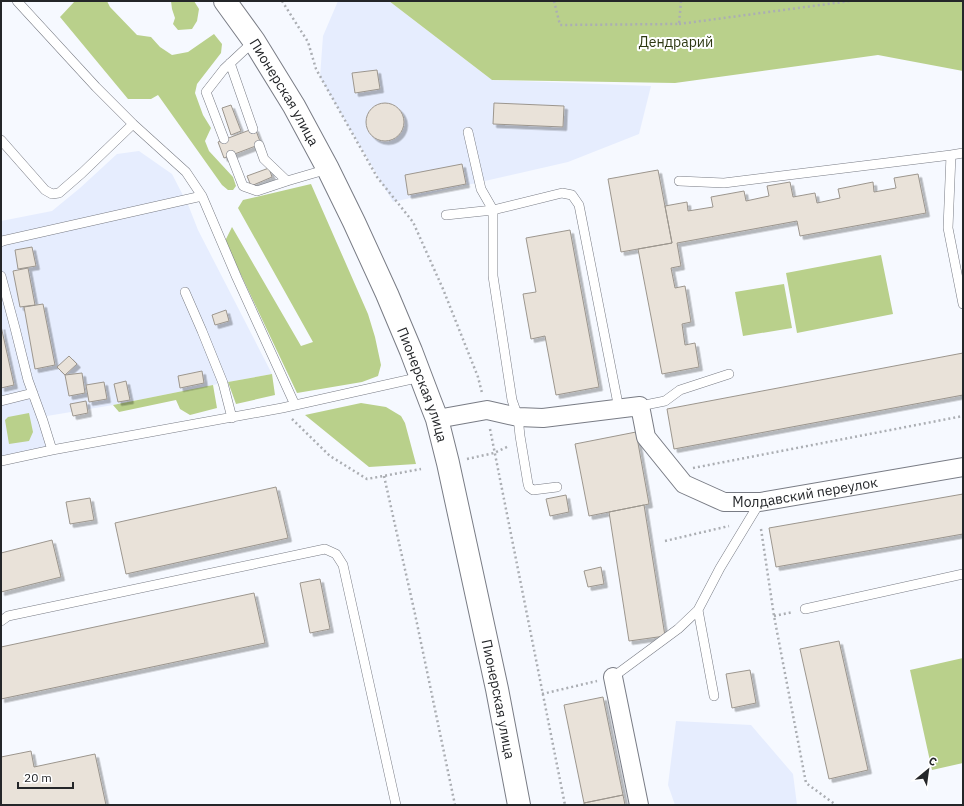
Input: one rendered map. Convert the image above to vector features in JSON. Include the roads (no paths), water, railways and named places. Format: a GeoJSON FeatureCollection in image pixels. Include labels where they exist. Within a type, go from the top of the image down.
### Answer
{"type":"FeatureCollection","features":[{"type":"Feature","properties":{"kind":"main road","name":"Пионерская улица"},"geometry":{"type":"LineString","coordinates":[[225,1],[254,41],[294,106],[328,169],[387,294],[437,419],[448,463],[495,682],[519,805]]}},
{"type":"Feature","properties":{"kind":"street"},"geometry":{"type":"LineString","coordinates":[[437,419],[487,410],[518,416],[543,418],[640,406]]}},
{"type":"Feature","properties":{"kind":"street","name":"Молдавский переулок"},"geometry":{"type":"LineString","coordinates":[[640,406],[646,437],[684,484],[724,502],[760,502],[963,467]]}},
{"type":"Feature","properties":{"kind":"street"},"geometry":{"type":"LineString","coordinates":[[613,677],[639,805]]}},
{"type":"Feature","properties":{"kind":"lane"},"geometry":{"type":"LineString","coordinates":[[17,1],[96,87],[133,124],[186,172],[202,196],[237,278],[296,405]]}},
{"type":"Feature","properties":{"kind":"lane"},"geometry":{"type":"LineString","coordinates":[[224,139],[206,92],[224,69],[254,41]]}},
{"type":"Feature","properties":{"kind":"lane"},"geometry":{"type":"LineString","coordinates":[[230,63],[253,129]]}},
{"type":"Feature","properties":{"kind":"lane"},"geometry":{"type":"LineString","coordinates":[[1,140],[45,190],[52,194],[59,193],[133,124]]}},
{"type":"Feature","properties":{"kind":"lane"},"geometry":{"type":"LineString","coordinates":[[468,132],[481,189],[493,210],[493,276],[512,400],[518,416],[529,487],[533,490],[557,487]]}},
{"type":"Feature","properties":{"kind":"lane"},"geometry":{"type":"LineString","coordinates":[[259,145],[264,159],[287,181]]}},
{"type":"Feature","properties":{"kind":"lane"},"geometry":{"type":"LineString","coordinates":[[680,181],[724,183],[950,155],[963,152]]}},
{"type":"Feature","properties":{"kind":"lane"},"geometry":{"type":"LineString","coordinates":[[230,155],[243,186],[257,191],[328,169]]}},
{"type":"Feature","properties":{"kind":"lane"},"geometry":{"type":"LineString","coordinates":[[950,155],[948,228],[963,304]]}},
{"type":"Feature","properties":{"kind":"lane"},"geometry":{"type":"LineString","coordinates":[[446,215],[493,210],[562,193],[572,195],[579,205],[618,409]]}},
{"type":"Feature","properties":{"kind":"lane"},"geometry":{"type":"LineString","coordinates":[[1,242],[202,196]]}},
{"type":"Feature","properties":{"kind":"lane"},"geometry":{"type":"LineString","coordinates":[[1,276],[28,380],[44,421],[52,450]]}},
{"type":"Feature","properties":{"kind":"lane"},"geometry":{"type":"LineString","coordinates":[[185,292],[223,383],[232,418]]}},
{"type":"Feature","properties":{"kind":"lane"},"geometry":{"type":"LineString","coordinates":[[640,406],[665,401],[680,390],[730,374]]}},
{"type":"Feature","properties":{"kind":"lane"},"geometry":{"type":"LineString","coordinates":[[1,461],[52,450],[282,408],[421,377]]}},
{"type":"Feature","properties":{"kind":"lane"},"geometry":{"type":"LineString","coordinates":[[1,401],[33,393]]}},
{"type":"Feature","properties":{"kind":"lane"},"geometry":{"type":"LineString","coordinates":[[613,677],[678,629],[698,610],[720,568],[760,502]]}},
{"type":"Feature","properties":{"kind":"lane"},"geometry":{"type":"LineString","coordinates":[[1,621],[8,616],[325,549],[336,554],[343,565],[396,805]]}},
{"type":"Feature","properties":{"kind":"lane"},"geometry":{"type":"LineString","coordinates":[[805,609],[963,574]]}},
{"type":"Feature","properties":{"kind":"lane"},"geometry":{"type":"LineString","coordinates":[[698,610],[714,696]]}},
{"type":"Feature","properties":{"kind":"park label","name":"Дендрарий"},"geometry":{"type":"Point","coordinates":[676,42]}}]}
